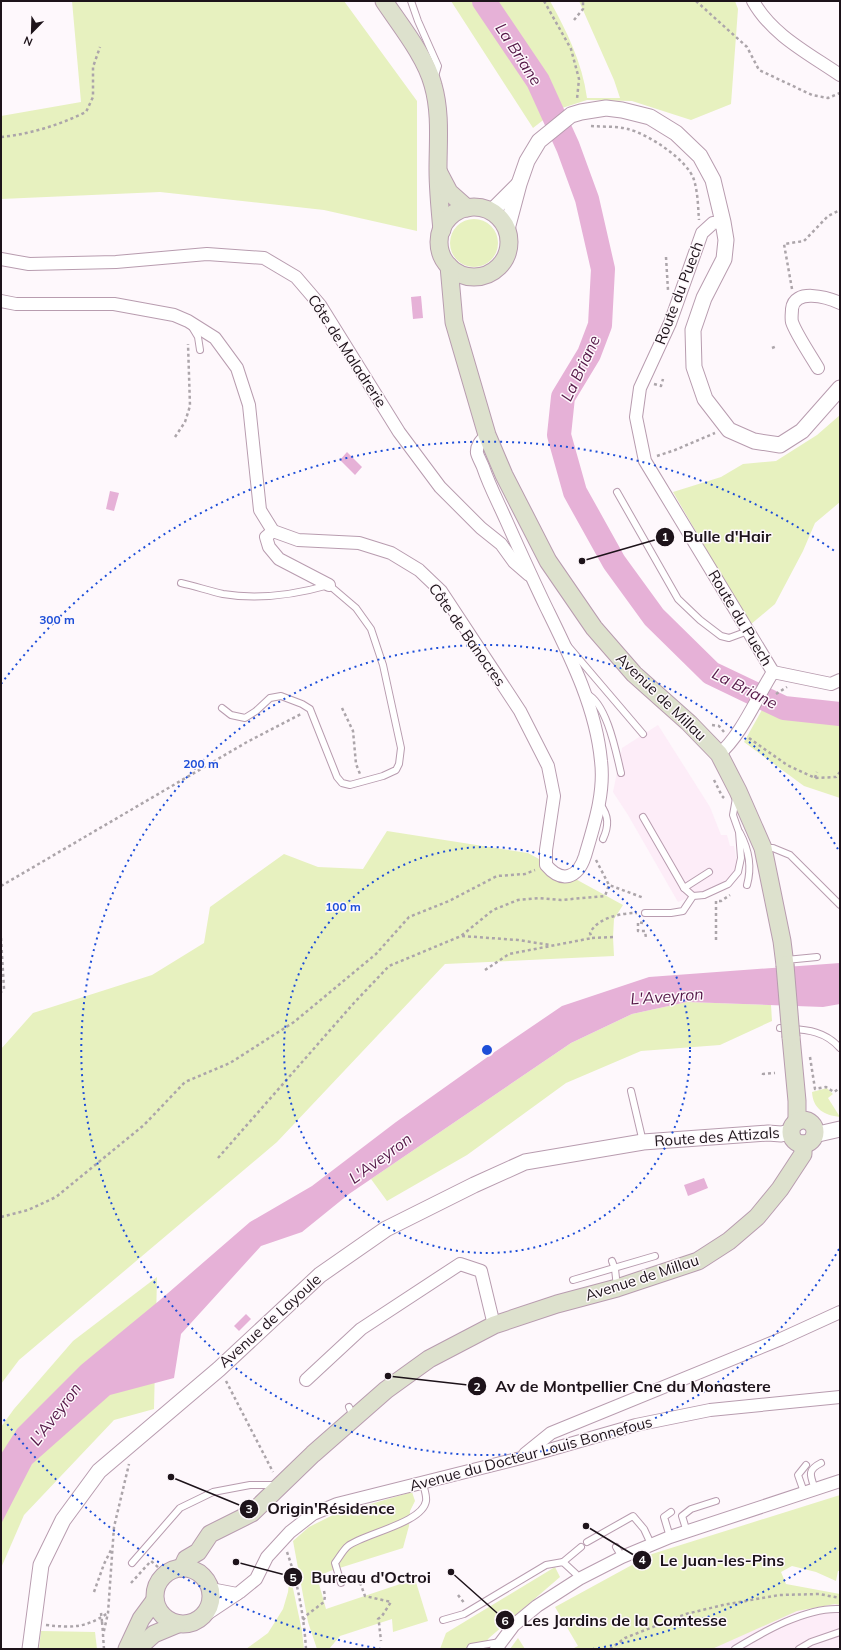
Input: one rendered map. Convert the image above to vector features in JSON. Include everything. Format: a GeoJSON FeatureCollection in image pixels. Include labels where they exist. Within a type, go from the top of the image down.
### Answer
{"type":"FeatureCollection","features":[{"type":"Feature","properties":{"kind":"main road"},"geometry":{"type":"LineString","coordinates":[[384,1],[422,59],[433,84],[438,109],[438,170],[442,230],[440,249],[443,258],[455,271],[470,277],[482,276],[493,272],[502,264],[508,253],[509,241],[507,229],[503,222],[491,212],[479,208],[468,208],[457,213],[448,220],[442,230]]}},
{"type":"Feature","properties":{"kind":"main road"},"geometry":{"type":"LineString","coordinates":[[438,170],[449,192],[468,208]]}},
{"type":"Feature","properties":{"kind":"main road","name":"Avenue de Millau"},"geometry":{"type":"LineString","coordinates":[[182,1568],[186,1559],[198,1552],[210,1534],[252,1513],[278,1480],[313,1454],[352,1412],[429,1359],[494,1325],[557,1304],[617,1288],[676,1267],[698,1261],[729,1241],[757,1217],[780,1189],[789,1175],[803,1132],[785,1032],[782,952],[763,848],[738,791],[719,754],[689,723],[634,674],[594,628],[548,561],[504,475],[487,435],[454,322],[449,266]]}},
{"type":"Feature","properties":{"kind":"main road"},"geometry":{"type":"LineString","coordinates":[[452,304],[470,277]]}},
{"type":"Feature","properties":{"kind":"main road"},"geometry":{"type":"LineString","coordinates":[[198,1552],[208,1584],[211,1603],[204,1616],[197,1621],[188,1624],[178,1624],[163,1616],[158,1609],[155,1600],[156,1591],[162,1579],[173,1570],[182,1568],[191,1569],[199,1573],[208,1584]]}},
{"type":"Feature","properties":{"kind":"main road"},"geometry":{"type":"LineString","coordinates":[[127,1649],[141,1619],[155,1600]]}},
{"type":"Feature","properties":{"kind":"main road"},"geometry":{"type":"LineString","coordinates":[[137,1649],[154,1634],[178,1624]]}},
{"type":"Feature","properties":{"kind":"street"},"geometry":{"type":"LineString","coordinates":[[753,1],[761,16],[777,32],[840,75]]}},
{"type":"Feature","properties":{"kind":"street","name":"Route du Puech"},"geometry":{"type":"LineString","coordinates":[[519,184],[527,161],[539,140],[571,115],[606,108],[622,110],[650,117],[676,133],[700,156],[713,180],[726,240],[724,260],[704,298],[693,330],[694,367],[705,399],[729,430],[754,442],[780,445],[802,431],[840,388]]}},
{"type":"Feature","properties":{"kind":"street"},"geometry":{"type":"LineString","coordinates":[[491,212],[519,184]]}},
{"type":"Feature","properties":{"kind":"street"},"geometry":{"type":"LineString","coordinates":[[507,229],[519,184]]}},
{"type":"Feature","properties":{"kind":"street","name":"Route du Puech"},"geometry":{"type":"LineString","coordinates":[[719,754],[729,746],[771,675],[748,630],[645,460],[636,417],[640,388],[670,323],[702,233],[713,223],[723,222]]}},
{"type":"Feature","properties":{"kind":"street","name":"Côte de Maladrerie"},"geometry":{"type":"LineString","coordinates":[[1,259],[30,264],[116,262],[208,254],[264,258],[296,277],[320,305],[399,432],[440,487],[481,528],[501,544],[514,562],[532,577]]}},
{"type":"Feature","properties":{"kind":"street"},"geometry":{"type":"LineString","coordinates":[[818,368],[791,321],[792,306],[797,299],[802,296],[817,296],[840,303]]}},
{"type":"Feature","properties":{"kind":"street"},"geometry":{"type":"LineString","coordinates":[[1,301],[16,304],[114,304],[174,314],[215,338],[237,368],[249,405],[260,510],[273,531],[266,537],[269,547],[279,559],[329,585]]}},
{"type":"Feature","properties":{"kind":"street"},"geometry":{"type":"LineString","coordinates":[[487,435],[480,441],[477,451],[487,478],[564,644],[593,717],[601,761],[599,803],[582,866],[571,875],[563,877],[553,873],[546,865]]}},
{"type":"Feature","properties":{"kind":"street","name":"Côte de Banocres"},"geometry":{"type":"LineString","coordinates":[[273,531],[298,540],[359,543],[391,553],[419,570],[441,591],[520,711],[548,766],[554,796],[546,850],[546,865]]}},
{"type":"Feature","properties":{"kind":"street"},"geometry":{"type":"LineString","coordinates":[[771,675],[837,683]]}},
{"type":"Feature","properties":{"kind":"street","name":"Route des Attizals"},"geometry":{"type":"LineString","coordinates":[[643,1142],[768,1133],[781,1134],[838,1130]]}},
{"type":"Feature","properties":{"kind":"street","name":"Avenue de Layoule"},"geometry":{"type":"LineString","coordinates":[[30,1645],[41,1565],[63,1520],[100,1471],[219,1369],[320,1275],[386,1229],[474,1184],[523,1162],[643,1142]]}},
{"type":"Feature","properties":{"kind":"street"},"geometry":{"type":"LineString","coordinates":[[306,1380],[361,1329],[460,1264],[481,1271],[494,1325]]}},
{"type":"Feature","properties":{"kind":"street"},"geometry":{"type":"LineString","coordinates":[[521,1458],[551,1433],[774,1342],[840,1312]]}},
{"type":"Feature","properties":{"kind":"street","name":"Avenue du Docteur Louis Bonnefous"},"geometry":{"type":"LineString","coordinates":[[204,1616],[240,1592],[256,1579],[267,1557],[280,1541],[313,1514],[337,1504],[521,1458],[636,1425],[710,1410],[840,1397]]}},
{"type":"Feature","properties":{"kind":"street"},"geometry":{"type":"LineString","coordinates":[[498,1645],[514,1625],[537,1606],[619,1552],[651,1544],[840,1480]]}},
{"type":"Feature","properties":{"kind":"street"},"geometry":{"type":"LineString","coordinates":[[208,1584],[236,1594]]}},
{"type":"Feature","properties":{"kind":"lane"},"geometry":{"type":"LineString","coordinates":[[411,1],[418,21],[438,66],[433,84]]}},
{"type":"Feature","properties":{"kind":"lane"},"geometry":{"type":"LineString","coordinates":[[188,321],[198,337],[200,350]]}},
{"type":"Feature","properties":{"kind":"lane"},"geometry":{"type":"LineString","coordinates":[[617,492],[678,599],[700,620],[721,636],[729,638],[748,630]]}},
{"type":"Feature","properties":{"kind":"lane"},"geometry":{"type":"LineString","coordinates":[[181,583],[223,594],[264,597],[304,592],[329,585],[356,608],[371,629],[383,666],[400,748],[399,764],[396,770],[383,776],[350,785],[342,783],[336,777],[310,709],[281,696],[270,698],[256,711],[245,718],[231,715],[222,708]]}},
{"type":"Feature","properties":{"kind":"lane"},"geometry":{"type":"LineString","coordinates":[[564,644],[570,647],[643,734]]}},
{"type":"Feature","properties":{"kind":"lane"},"geometry":{"type":"LineString","coordinates":[[583,692],[591,696],[598,704],[610,729],[621,773]]}},
{"type":"Feature","properties":{"kind":"lane"},"geometry":{"type":"LineString","coordinates":[[738,791],[732,815],[746,844],[750,863],[750,876],[747,885]]}},
{"type":"Feature","properties":{"kind":"lane"},"geometry":{"type":"LineString","coordinates":[[599,803],[605,810],[608,827],[603,839]]}},
{"type":"Feature","properties":{"kind":"lane"},"geometry":{"type":"LineString","coordinates":[[643,817],[684,888],[693,896],[704,895],[728,884],[738,872],[741,858],[739,832]]}},
{"type":"Feature","properties":{"kind":"lane"},"geometry":{"type":"LineString","coordinates":[[763,848],[773,848],[790,854],[840,905]]}},
{"type":"Feature","properties":{"kind":"lane"},"geometry":{"type":"LineString","coordinates":[[684,888],[709,872]]}},
{"type":"Feature","properties":{"kind":"lane"},"geometry":{"type":"LineString","coordinates":[[645,914],[683,911],[693,896]]}},
{"type":"Feature","properties":{"kind":"lane"},"geometry":{"type":"LineString","coordinates":[[782,952],[817,956]]}},
{"type":"Feature","properties":{"kind":"lane"},"geometry":{"type":"LineString","coordinates":[[785,1032],[812,1031],[828,1037],[840,1048]]}},
{"type":"Feature","properties":{"kind":"lane"},"geometry":{"type":"LineString","coordinates":[[631,1091],[643,1142]]}},
{"type":"Feature","properties":{"kind":"lane"},"geometry":{"type":"LineString","coordinates":[[573,1280],[615,1269],[655,1256]]}},
{"type":"Feature","properties":{"kind":"lane"},"geometry":{"type":"LineString","coordinates":[[612,1261],[615,1269],[617,1288]]}},
{"type":"Feature","properties":{"kind":"lane"},"geometry":{"type":"LineString","coordinates":[[810,1490],[811,1470],[821,1463]]}},
{"type":"Feature","properties":{"kind":"lane"},"geometry":{"type":"LineString","coordinates":[[806,1465],[798,1475],[810,1490]]}},
{"type":"Feature","properties":{"kind":"lane"},"geometry":{"type":"LineString","coordinates":[[132,1563],[180,1508],[213,1492],[278,1480]]}},
{"type":"Feature","properties":{"kind":"lane"},"geometry":{"type":"LineString","coordinates":[[341,1583],[335,1563],[348,1546],[404,1522],[418,1514],[427,1500],[423,1483]]}},
{"type":"Feature","properties":{"kind":"lane"},"geometry":{"type":"LineString","coordinates":[[687,1532],[682,1516],[691,1509],[716,1501]]}},
{"type":"Feature","properties":{"kind":"lane"},"geometry":{"type":"LineString","coordinates":[[670,1537],[664,1517],[671,1512]]}},
{"type":"Feature","properties":{"kind":"lane"},"geometry":{"type":"LineString","coordinates":[[587,1542],[633,1516],[644,1529],[651,1544]]}},
{"type":"Feature","properties":{"kind":"lane"},"geometry":{"type":"LineString","coordinates":[[443,1620],[464,1614],[546,1565],[563,1562],[581,1547]]}},
{"type":"Feature","properties":{"kind":"lane"},"geometry":{"type":"LineString","coordinates":[[563,1562],[576,1574],[579,1579]]}},
{"type":"Feature","properties":{"kind":"lane"},"geometry":{"type":"LineString","coordinates":[[735,1649],[780,1624],[811,1613],[840,1609]]}},
{"type":"Feature","properties":{"kind":"lane"},"geometry":{"type":"LineString","coordinates":[[799,1649],[810,1642],[840,1632]]}},
{"type":"Feature","properties":{"kind":"lane"},"geometry":{"type":"LineString","coordinates":[[470,1649],[471,1647],[498,1645]]}},
{"type":"Feature","properties":{"kind":"path"},"geometry":{"type":"LineString","coordinates":[[544,1],[571,49],[579,79],[577,99]]}},
{"type":"Feature","properties":{"kind":"path"},"geometry":{"type":"LineString","coordinates":[[574,20],[583,9],[583,1]]}},
{"type":"Feature","properties":{"kind":"path"},"geometry":{"type":"LineString","coordinates":[[696,1],[748,47],[759,70],[812,95],[828,98],[840,93]]}},
{"type":"Feature","properties":{"kind":"path"},"geometry":{"type":"LineString","coordinates":[[1,137],[22,135],[65,122],[86,112],[93,97],[93,67],[100,47]]}},
{"type":"Feature","properties":{"kind":"path"},"geometry":{"type":"LineString","coordinates":[[588,126],[627,129],[654,139],[679,159],[694,179],[699,221]]}},
{"type":"Feature","properties":{"kind":"path"},"geometry":{"type":"LineString","coordinates":[[797,299],[792,292],[784,244],[804,241],[828,216],[840,210]]}},
{"type":"Feature","properties":{"kind":"path"},"geometry":{"type":"LineString","coordinates":[[175,437],[185,422],[190,406],[188,321]]}},
{"type":"Feature","properties":{"kind":"path"},"geometry":{"type":"LineString","coordinates":[[772,348],[776,346]]}},
{"type":"Feature","properties":{"kind":"path"},"geometry":{"type":"LineString","coordinates":[[658,385],[661,386],[663,379]]}},
{"type":"Feature","properties":{"kind":"path"},"geometry":{"type":"LineString","coordinates":[[645,460],[675,450],[715,433],[726,426]]}},
{"type":"Feature","properties":{"kind":"path"},"geometry":{"type":"LineString","coordinates":[[342,708],[353,731],[356,764],[362,782]]}},
{"type":"Feature","properties":{"kind":"path"},"geometry":{"type":"LineString","coordinates":[[1,886],[248,742],[310,709]]}},
{"type":"Feature","properties":{"kind":"path"},"geometry":{"type":"LineString","coordinates":[[705,726],[713,724],[719,726],[725,734]]}},
{"type":"Feature","properties":{"kind":"path"},"geometry":{"type":"LineString","coordinates":[[747,737],[787,765],[814,778],[836,777],[840,772]]}},
{"type":"Feature","properties":{"kind":"path"},"geometry":{"type":"LineString","coordinates":[[814,778],[817,772]]}},
{"type":"Feature","properties":{"kind":"path"},"geometry":{"type":"LineString","coordinates":[[1,1217],[28,1210],[56,1197],[144,1125],[185,1082],[230,1062],[294,1022],[376,954],[409,917],[449,902],[497,876],[525,874],[546,865]]}},
{"type":"Feature","properties":{"kind":"path"},"geometry":{"type":"LineString","coordinates":[[600,868],[609,885],[644,898]]}},
{"type":"Feature","properties":{"kind":"path"},"geometry":{"type":"LineString","coordinates":[[218,1158],[353,1004],[389,966],[461,936],[493,910],[518,900],[539,898],[561,900],[605,896],[609,885]]}},
{"type":"Feature","properties":{"kind":"path"},"geometry":{"type":"LineString","coordinates":[[716,901],[716,940]]}},
{"type":"Feature","properties":{"kind":"path"},"geometry":{"type":"LineString","coordinates":[[592,938],[590,933],[592,929],[611,917],[628,913],[645,914]]}},
{"type":"Feature","properties":{"kind":"path"},"geometry":{"type":"LineString","coordinates":[[640,922],[638,922],[638,931],[645,931],[646,938]]}},
{"type":"Feature","properties":{"kind":"path"},"geometry":{"type":"LineString","coordinates":[[461,936],[518,940],[553,945]]}},
{"type":"Feature","properties":{"kind":"path"},"geometry":{"type":"LineString","coordinates":[[485,970],[509,954],[592,938],[613,937]]}},
{"type":"Feature","properties":{"kind":"path"},"geometry":{"type":"LineString","coordinates":[[1,938],[4,989],[1,992]]}},
{"type":"Feature","properties":{"kind":"path"},"geometry":{"type":"LineString","coordinates":[[810,1057],[815,1089],[826,1087],[834,1092],[840,1088]]}},
{"type":"Feature","properties":{"kind":"path"},"geometry":{"type":"LineString","coordinates":[[763,1075],[775,1073]]}},
{"type":"Feature","properties":{"kind":"path"},"geometry":{"type":"LineString","coordinates":[[224,1377],[278,1480]]}},
{"type":"Feature","properties":{"kind":"path"},"geometry":{"type":"LineString","coordinates":[[103,1635],[108,1613],[114,1527],[135,1440]]}},
{"type":"Feature","properties":{"kind":"path"},"geometry":{"type":"LineString","coordinates":[[94,1592],[104,1564],[113,1548]]}},
{"type":"Feature","properties":{"kind":"path"},"geometry":{"type":"LineString","coordinates":[[287,1551],[292,1566],[303,1620],[306,1649]]}},
{"type":"Feature","properties":{"kind":"path"},"geometry":{"type":"LineString","coordinates":[[130,1583],[151,1561],[158,1568]]}},
{"type":"Feature","properties":{"kind":"path"},"geometry":{"type":"LineString","coordinates":[[358,1577],[365,1596],[391,1602],[382,1616],[378,1619],[381,1641]]}},
{"type":"Feature","properties":{"kind":"path"},"geometry":{"type":"LineString","coordinates":[[303,1620],[308,1614],[324,1602],[324,1591]]}},
{"type":"Feature","properties":{"kind":"path"},"geometry":{"type":"LineString","coordinates":[[610,1649],[625,1638],[686,1614],[723,1605],[779,1595],[819,1594],[840,1598]]}},
{"type":"Feature","properties":{"kind":"path"},"geometry":{"type":"LineString","coordinates":[[458,1595],[463,1603]]}},
{"type":"Feature","properties":{"kind":"path"},"geometry":{"type":"LineString","coordinates":[[30,1645],[40,1624],[70,1628],[94,1622],[108,1613]]}},
{"type":"Feature","properties":{"kind":"path"},"geometry":{"type":"LineString","coordinates":[[101,1614],[104,1649]]}},
{"type":"Feature","properties":{"kind":"shaded area"},"geometry":{"type":"Polygon","coordinates":[[[658,725],[710,807],[721,835],[727,835],[730,846],[734,846],[737,862],[735,871],[730,879],[723,884],[678,902],[628,815],[613,792],[622,748],[658,725]]]}},
{"type":"Feature","properties":{"kind":"shaded area"},"geometry":{"type":"Polygon","coordinates":[[[840,1594],[840,1649],[589,1649],[840,1594]]]}},
{"type":"Feature","properties":{"kind":"green space"},"geometry":{"type":"Polygon","coordinates":[[[72,1],[344,1],[417,101],[417,231],[324,210],[160,192],[1,199],[1,116],[81,102],[72,1]]]}},
{"type":"Feature","properties":{"kind":"green space"},"geometry":{"type":"Polygon","coordinates":[[[451,1],[550,1],[578,60],[587,98],[620,98],[614,80],[579,1],[735,1],[738,9],[731,104],[691,120],[632,101],[587,100],[556,110],[533,128],[451,1]]]}},
{"type":"Feature","properties":{"kind":"green space"},"geometry":{"type":"Polygon","coordinates":[[[469,219],[479,219],[488,223],[494,229],[498,238],[498,248],[494,257],[488,263],[479,267],[469,267],[460,263],[454,257],[450,248],[450,238],[454,229],[460,223],[469,219]]]}},
{"type":"Feature","properties":{"kind":"green space"},"geometry":{"type":"Polygon","coordinates":[[[840,415],[840,502],[815,523],[803,551],[775,604],[750,625],[673,492],[721,477],[743,464],[776,461],[817,435],[840,415]]]}},
{"type":"Feature","properties":{"kind":"green space"},"geometry":{"type":"Polygon","coordinates":[[[763,708],[840,717],[840,798],[804,786],[744,742],[763,708]]]}},
{"type":"Feature","properties":{"kind":"green space"},"geometry":{"type":"Polygon","coordinates":[[[387,831],[528,853],[623,905],[614,919],[614,956],[445,964],[277,1142],[19,1360],[1,1384],[1,1049],[33,1013],[152,975],[204,943],[210,907],[284,854],[318,867],[363,869],[387,831]]]}},
{"type":"Feature","properties":{"kind":"green space"},"geometry":{"type":"Polygon","coordinates":[[[687,1002],[771,1005],[772,1021],[720,1045],[641,1051],[566,1083],[467,1155],[387,1201],[371,1179],[571,1043],[632,1014],[687,1002]]]}},
{"type":"Feature","properties":{"kind":"green space"},"geometry":{"type":"Polygon","coordinates":[[[827,1088],[833,1094],[828,1098],[840,1117],[824,1113],[815,1103],[812,1092],[827,1088]]]}},
{"type":"Feature","properties":{"kind":"green space"},"geometry":{"type":"Polygon","coordinates":[[[157,1277],[154,1409],[114,1420],[24,1515],[1,1568],[1,1427],[14,1409],[73,1341],[157,1277]]]}},
{"type":"Feature","properties":{"kind":"green space"},"geometry":{"type":"Polygon","coordinates":[[[412,1492],[415,1501],[410,1511],[409,1526],[403,1548],[330,1571],[317,1577],[326,1609],[415,1579],[428,1621],[393,1632],[392,1619],[340,1636],[329,1649],[317,1649],[308,1622],[293,1541],[309,1527],[333,1515],[412,1492]]]}},
{"type":"Feature","properties":{"kind":"green space"},"geometry":{"type":"Polygon","coordinates":[[[840,1495],[840,1571],[838,1571],[836,1581],[816,1572],[792,1566],[781,1572],[786,1584],[840,1594],[840,1605],[835,1604],[797,1611],[712,1649],[572,1649],[578,1646],[555,1607],[652,1554],[840,1495]]]}},
{"type":"Feature","properties":{"kind":"green space"},"geometry":{"type":"Polygon","coordinates":[[[555,1567],[560,1577],[489,1638],[481,1649],[440,1649],[446,1633],[555,1567]]]}},
{"type":"Feature","properties":{"kind":"green space"},"geometry":{"type":"Polygon","coordinates":[[[290,1574],[302,1631],[304,1649],[246,1649],[268,1633],[283,1609],[288,1592],[290,1574]]]}},
{"type":"Feature","properties":{"kind":"green space"},"geometry":{"type":"Polygon","coordinates":[[[41,1631],[95,1632],[97,1649],[39,1649],[41,1631]]]}},
{"type":"Feature","properties":{"kind":"green space"},"geometry":{"type":"Polygon","coordinates":[[[518,1638],[525,1649],[510,1649],[518,1638]]]}},
{"type":"Feature","properties":{"kind":"water"},"geometry":{"type":"Polygon","coordinates":[[[421,296],[423,318],[413,319],[411,297],[421,296]]]}},
{"type":"Feature","properties":{"kind":"water"},"geometry":{"type":"Polygon","coordinates":[[[347,452],[362,467],[355,475],[340,460],[347,452]]]}},
{"type":"Feature","properties":{"kind":"water"},"geometry":{"type":"Polygon","coordinates":[[[110,491],[119,493],[114,511],[106,509],[110,491]]]}},
{"type":"Feature","properties":{"kind":"water","name":"L'Aveyron"},"geometry":{"type":"Polygon","coordinates":[[[840,963],[840,1004],[823,1007],[687,1002],[632,1014],[571,1043],[349,1194],[302,1232],[261,1246],[181,1334],[174,1378],[110,1395],[32,1464],[1,1524],[1,1454],[17,1429],[81,1365],[160,1300],[250,1222],[312,1186],[396,1122],[562,1006],[649,977],[840,963]]]}},
{"type":"Feature","properties":{"kind":"water"},"geometry":{"type":"Polygon","coordinates":[[[704,1178],[708,1188],[688,1196],[684,1185],[704,1178]]]}},
{"type":"Feature","properties":{"kind":"water"},"geometry":{"type":"Polygon","coordinates":[[[246,1314],[251,1319],[239,1331],[234,1326],[246,1314]]]}},
{"type":"Feature","properties":{"kind":"waterway","name":"La Briane"},"geometry":{"type":"LineString","coordinates":[[484,1],[538,81],[568,147],[587,199],[603,269],[600,325],[589,354],[563,397],[559,435],[575,492],[614,562],[654,617],[711,673],[784,708],[840,714]]}},
{"type":"Feature","properties":{"kind":"place","name":"Bulle d'Hair"},"geometry":{"type":"Point","coordinates":[582,561]}},
{"type":"Feature","properties":{"kind":"place","name":"Av de Montpellier Cne du Monastere"},"geometry":{"type":"Point","coordinates":[388,1376]}},
{"type":"Feature","properties":{"kind":"place","name":"Origin'Résidence"},"geometry":{"type":"Point","coordinates":[171,1477]}},
{"type":"Feature","properties":{"kind":"place","name":"Le Juan-les-Pins"},"geometry":{"type":"Point","coordinates":[586,1526]}},
{"type":"Feature","properties":{"kind":"place","name":"Bureau d'Octroi"},"geometry":{"type":"Point","coordinates":[236,1562]}},
{"type":"Feature","properties":{"kind":"place","name":"Les Jardins de la Comtesse"},"geometry":{"type":"Point","coordinates":[451,1572]}}]}
